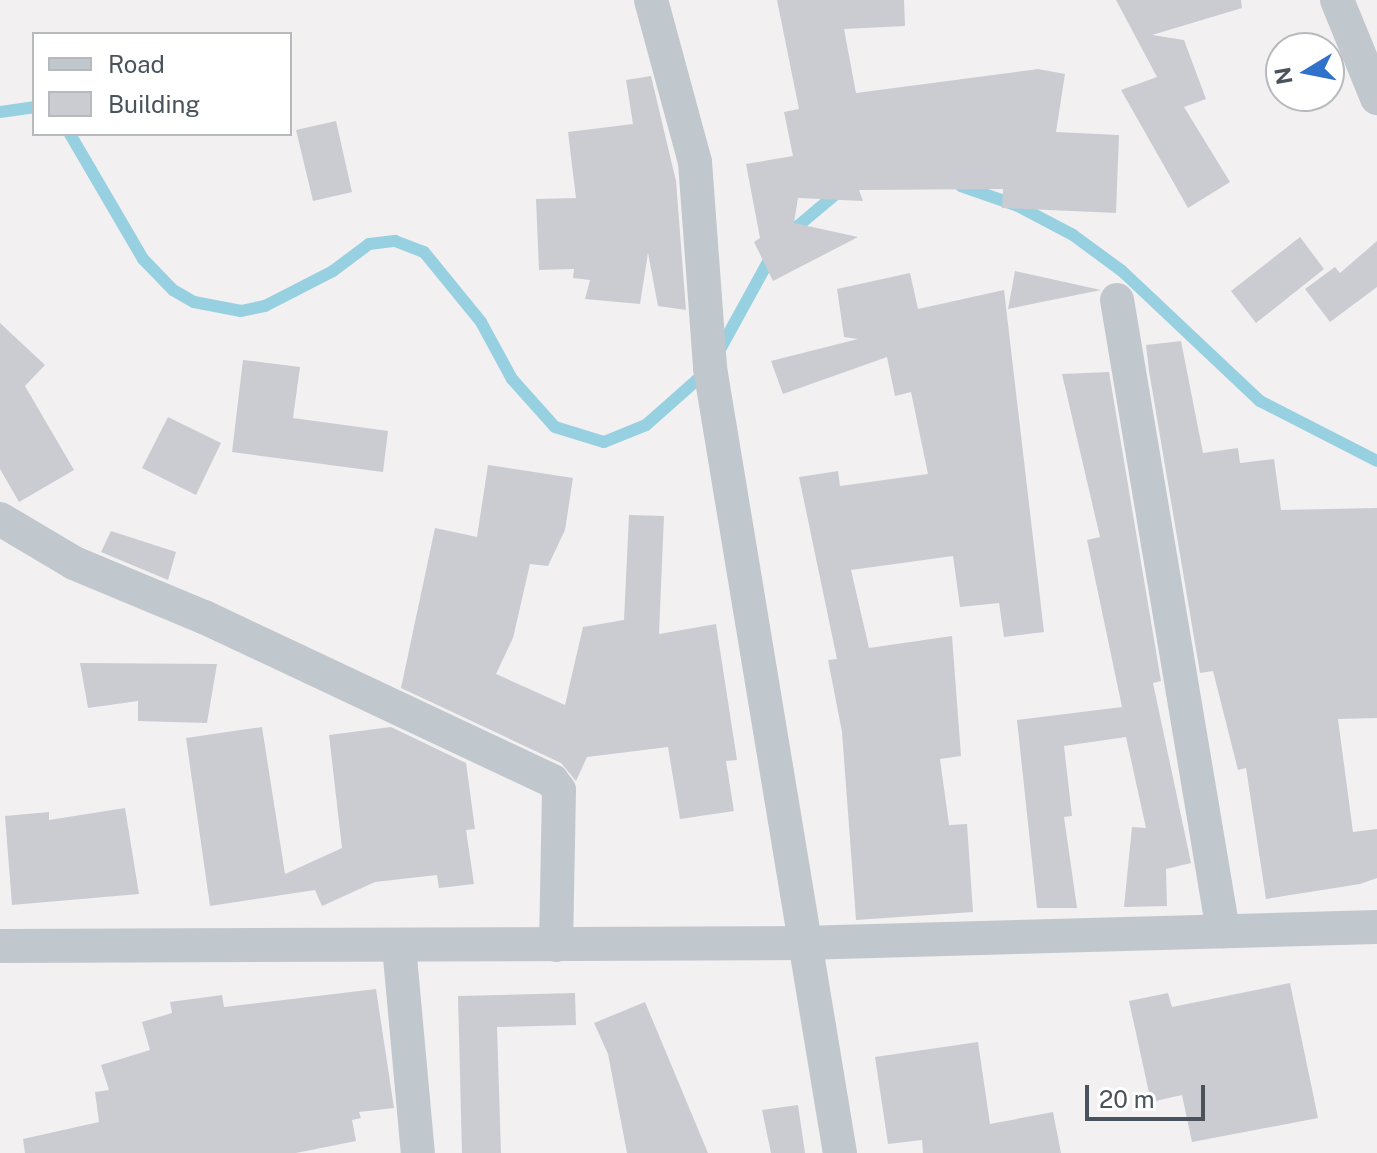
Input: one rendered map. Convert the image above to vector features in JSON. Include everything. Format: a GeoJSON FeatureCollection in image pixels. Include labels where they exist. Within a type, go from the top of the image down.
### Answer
{"type":"FeatureCollection","features":[{"type":"Feature","properties":{"kind":"street"},"geometry":{"type":"LineString","coordinates":[[651,0],[695,162],[710,368],[802,943],[840,1153]]}},
{"type":"Feature","properties":{"kind":"street"},"geometry":{"type":"LineString","coordinates":[[1337,0],[1377,98]]}},
{"type":"Feature","properties":{"kind":"street"},"geometry":{"type":"LineString","coordinates":[[1117,300],[1223,931]]}},
{"type":"Feature","properties":{"kind":"street"},"geometry":{"type":"LineString","coordinates":[[0,519],[74,563],[204,617],[552,781],[559,790],[556,945]]}},
{"type":"Feature","properties":{"kind":"street"},"geometry":{"type":"LineString","coordinates":[[0,946],[802,943],[1377,927]]}},
{"type":"Feature","properties":{"kind":"street"},"geometry":{"type":"LineString","coordinates":[[399,946],[418,1153]]}},
{"type":"Feature","properties":{"kind":"building"},"geometry":{"type":"Polygon","coordinates":[[[777,0],[904,0],[905,26],[844,29],[856,93],[1038,69],[1065,74],[1056,132],[1119,135],[1116,213],[1002,208],[1003,189],[859,190],[863,201],[798,198],[794,223],[858,237],[773,281],[754,242],[760,238],[746,164],[793,156],[784,112],[799,109],[777,0]]]}},
{"type":"Feature","properties":{"kind":"building"},"geometry":{"type":"Polygon","coordinates":[[[1116,0],[1241,0],[1242,8],[1152,35],[1184,40],[1206,99],[1184,107],[1230,182],[1188,208],[1121,90],[1157,77],[1116,0]]]}},
{"type":"Feature","properties":{"kind":"building"},"geometry":{"type":"Polygon","coordinates":[[[651,76],[676,181],[686,310],[658,306],[648,253],[640,304],[585,299],[590,280],[573,278],[574,269],[539,270],[536,199],[576,198],[568,132],[633,124],[626,80],[651,76]]]}},
{"type":"Feature","properties":{"kind":"building"},"geometry":{"type":"Polygon","coordinates":[[[336,121],[352,192],[313,201],[296,130],[336,121]]]}},
{"type":"Feature","properties":{"kind":"building"},"geometry":{"type":"Polygon","coordinates":[[[1300,237],[1324,269],[1256,323],[1231,291],[1300,237]]]}},
{"type":"Feature","properties":{"kind":"building"},"geometry":{"type":"Polygon","coordinates":[[[1377,241],[1377,287],[1330,322],[1305,289],[1335,267],[1340,273],[1377,241]]]}},
{"type":"Feature","properties":{"kind":"building"},"geometry":{"type":"Polygon","coordinates":[[[1015,271],[1101,290],[1008,309],[1015,271]]]}},
{"type":"Feature","properties":{"kind":"building"},"geometry":{"type":"Polygon","coordinates":[[[910,273],[918,309],[1004,290],[1044,632],[1004,637],[999,603],[960,607],[953,556],[851,570],[869,648],[952,636],[961,756],[940,759],[949,825],[967,824],[973,912],[856,920],[842,732],[828,660],[837,659],[799,477],[838,471],[840,486],[928,474],[911,392],[895,396],[887,357],[783,394],[771,361],[858,339],[844,337],[837,289],[910,273]]]}},
{"type":"Feature","properties":{"kind":"building"},"geometry":{"type":"Polygon","coordinates":[[[0,323],[45,365],[25,386],[74,470],[19,502],[0,469],[0,323]]]}},
{"type":"Feature","properties":{"kind":"building"},"geometry":{"type":"Polygon","coordinates":[[[1181,341],[1203,453],[1238,448],[1240,463],[1274,459],[1281,510],[1377,508],[1377,718],[1338,719],[1353,832],[1377,829],[1377,878],[1360,884],[1266,899],[1246,768],[1238,770],[1213,671],[1200,673],[1149,371],[1146,345],[1181,341]]]}},
{"type":"Feature","properties":{"kind":"building"},"geometry":{"type":"Polygon","coordinates":[[[243,360],[300,367],[293,418],[388,431],[383,472],[232,452],[243,360]]]}},
{"type":"Feature","properties":{"kind":"building"},"geometry":{"type":"Polygon","coordinates":[[[1109,372],[1161,681],[1153,683],[1191,863],[1166,869],[1167,906],[1124,907],[1132,827],[1146,828],[1126,737],[1064,746],[1072,816],[1064,817],[1077,908],[1037,908],[1017,720],[1122,707],[1087,540],[1100,537],[1062,374],[1109,372]]]}},
{"type":"Feature","properties":{"kind":"building"},"geometry":{"type":"Polygon","coordinates":[[[168,417],[221,443],[196,495],[142,468],[168,417]]]}},
{"type":"Feature","properties":{"kind":"building"},"geometry":{"type":"Polygon","coordinates":[[[488,465],[573,478],[565,530],[548,566],[530,564],[513,638],[496,674],[565,705],[583,627],[624,620],[629,515],[664,516],[659,634],[716,624],[737,760],[726,761],[734,811],[680,819],[668,747],[587,757],[576,781],[561,763],[401,688],[435,528],[477,537],[488,465]]]}},
{"type":"Feature","properties":{"kind":"building"},"geometry":{"type":"Polygon","coordinates":[[[111,531],[176,552],[168,580],[101,552],[111,531]]]}},
{"type":"Feature","properties":{"kind":"building"},"geometry":{"type":"Polygon","coordinates":[[[80,663],[217,664],[207,723],[138,721],[138,701],[88,708],[80,663]]]}},
{"type":"Feature","properties":{"kind":"building"},"geometry":{"type":"Polygon","coordinates":[[[262,727],[285,874],[342,848],[329,735],[391,727],[466,763],[475,829],[466,830],[474,884],[439,888],[437,875],[375,882],[322,906],[315,890],[210,906],[186,738],[262,727]]]}},
{"type":"Feature","properties":{"kind":"building"},"geometry":{"type":"Polygon","coordinates":[[[125,808],[139,894],[12,905],[5,816],[49,812],[49,820],[125,808]]]}},
{"type":"Feature","properties":{"kind":"building"},"geometry":{"type":"Polygon","coordinates":[[[1290,983],[1318,1118],[1192,1142],[1182,1095],[1151,1102],[1129,1001],[1168,993],[1172,1007],[1290,983]]]}},
{"type":"Feature","properties":{"kind":"building"},"geometry":{"type":"Polygon","coordinates":[[[376,989],[394,1108],[359,1112],[361,1118],[352,1120],[356,1141],[296,1153],[25,1153],[23,1139],[99,1122],[95,1092],[109,1090],[101,1065],[150,1050],[142,1022],[172,1013],[170,1002],[222,995],[224,1007],[376,989]]]}},
{"type":"Feature","properties":{"kind":"building"},"geometry":{"type":"Polygon","coordinates":[[[575,993],[576,1025],[497,1027],[501,1153],[462,1153],[458,996],[575,993]]]}},
{"type":"Feature","properties":{"kind":"building"},"geometry":{"type":"Polygon","coordinates":[[[645,1002],[708,1153],[627,1153],[608,1054],[594,1023],[645,1002]]]}},
{"type":"Feature","properties":{"kind":"building"},"geometry":{"type":"Polygon","coordinates":[[[978,1042],[990,1124],[1053,1112],[1061,1153],[923,1153],[922,1140],[888,1144],[875,1057],[978,1042]]]}},
{"type":"Feature","properties":{"kind":"building"},"geometry":{"type":"Polygon","coordinates":[[[798,1105],[805,1153],[771,1153],[762,1110],[798,1105]]]}},
{"type":"Feature","properties":{"kind":"waterway"},"geometry":{"type":"LineString","coordinates":[[0,112],[32,107]]}},
{"type":"Feature","properties":{"kind":"waterway"},"geometry":{"type":"LineString","coordinates":[[71,136],[143,259],[173,290],[194,302],[241,311],[265,306],[333,271],[369,244],[395,241],[424,252],[481,322],[512,379],[555,427],[604,442],[646,425],[706,372]]}},
{"type":"Feature","properties":{"kind":"waterway"},"geometry":{"type":"LineString","coordinates":[[961,186],[1018,206],[1073,235],[1122,271],[1260,401],[1377,461]]}},
{"type":"Feature","properties":{"kind":"waterway"},"geometry":{"type":"LineString","coordinates":[[786,236],[836,194]]}},
{"type":"Feature","properties":{"kind":"waterway"},"geometry":{"type":"LineString","coordinates":[[718,353],[773,253]]}}]}
